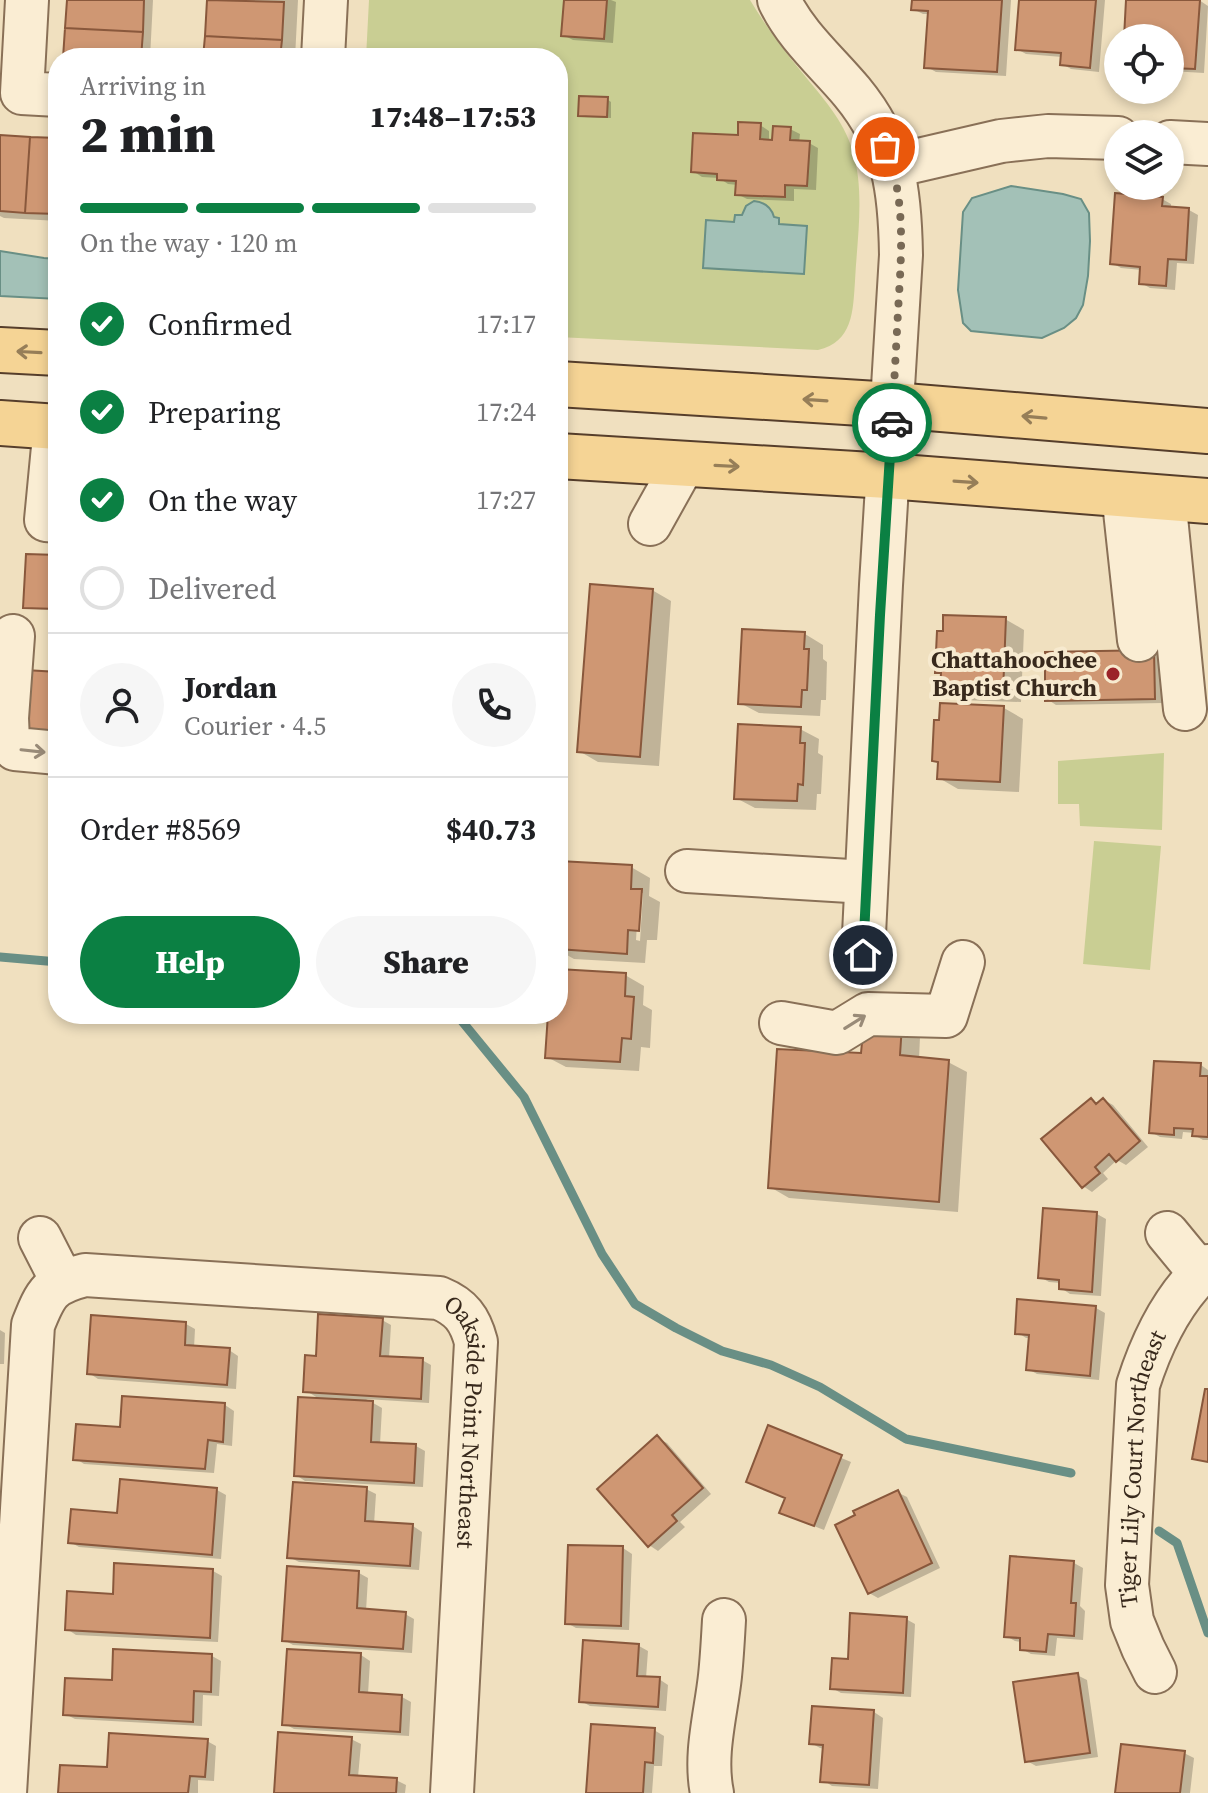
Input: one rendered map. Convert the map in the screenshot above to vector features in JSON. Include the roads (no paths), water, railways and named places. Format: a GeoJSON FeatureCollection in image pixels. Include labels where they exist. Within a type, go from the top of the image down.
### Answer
{"type":"FeatureCollection","features":[{"type":"Feature","properties":{"kind":"main road"},"geometry":{"type":"LineString","coordinates":[[0,350],[48,352]]}},
{"type":"Feature","properties":{"kind":"main road"},"geometry":{"type":"LineString","coordinates":[[568,385],[893,405],[1208,431]]}},
{"type":"Feature","properties":{"kind":"main road"},"geometry":{"type":"LineString","coordinates":[[0,423],[48,426]]}},
{"type":"Feature","properties":{"kind":"main road"},"geometry":{"type":"LineString","coordinates":[[568,457],[888,476],[1208,501]]}},
{"type":"Feature","properties":{"kind":"street"},"geometry":{"type":"LineString","coordinates":[[27,0],[22,93],[48,94]]}},
{"type":"Feature","properties":{"kind":"street"},"geometry":{"type":"LineString","coordinates":[[324,48],[326,0]]}},
{"type":"Feature","properties":{"kind":"street"},"geometry":{"type":"LineString","coordinates":[[779,0],[803,38],[854,94],[877,128],[893,166],[900,217],[901,255],[863,955]]}},
{"type":"Feature","properties":{"kind":"street"},"geometry":{"type":"LineString","coordinates":[[893,166],[1001,141],[1048,136],[1104,138]]}},
{"type":"Feature","properties":{"kind":"street"},"geometry":{"type":"LineString","coordinates":[[1184,143],[1208,144]]}},
{"type":"Feature","properties":{"kind":"street"},"geometry":{"type":"LineString","coordinates":[[627,461],[650,524],[684,463]]}},
{"type":"Feature","properties":{"kind":"street"},"geometry":{"type":"LineString","coordinates":[[1139,640],[1125,511],[1145,496],[1180,648],[1185,709]]}},
{"type":"Feature","properties":{"kind":"street"},"geometry":{"type":"LineString","coordinates":[[48,501],[48,520]]}},
{"type":"Feature","properties":{"kind":"street"},"geometry":{"type":"LineString","coordinates":[[13,636],[8,741],[15,749],[48,752]]}},
{"type":"Feature","properties":{"kind":"street"},"geometry":{"type":"LineString","coordinates":[[687,871],[866,882]]}},
{"type":"Feature","properties":{"kind":"street"},"geometry":{"type":"LineString","coordinates":[[781,1023],[837,1033],[868,1014],[946,1016],[963,962]]}},
{"type":"Feature","properties":{"kind":"street","name":"Tiger Lily Court Northeast"},"geometry":{"type":"LineString","coordinates":[[1155,1672],[1132,1621],[1127,1585],[1138,1385],[1147,1356],[1163,1324],[1204,1270],[1167,1233]]}},
{"type":"Feature","properties":{"kind":"street"},"geometry":{"type":"LineString","coordinates":[[5,1793],[33,1325],[43,1299],[62,1281],[40,1238]]}},
{"type":"Feature","properties":{"kind":"street","name":"Oakside Point Northeast"},"geometry":{"type":"LineString","coordinates":[[62,1281],[85,1275],[439,1298],[452,1303],[463,1313],[472,1326],[476,1342],[452,1793]]}},
{"type":"Feature","properties":{"kind":"street"},"geometry":{"type":"LineString","coordinates":[[712,1793],[711,1728],[720,1677],[724,1620]]}},
{"type":"Feature","properties":{"kind":"water"},"geometry":{"type":"Polygon","coordinates":[[[1011,186],[1081,199],[1089,213],[1088,276],[1083,305],[1076,318],[1064,328],[1042,338],[971,331],[963,323],[958,290],[963,212],[972,198],[1011,186]]]}},
{"type":"Feature","properties":{"kind":"water"},"geometry":{"type":"Polygon","coordinates":[[[754,201],[769,207],[774,217],[779,218],[779,224],[807,226],[804,274],[703,268],[706,220],[734,222],[735,215],[742,215],[746,206],[754,201]]]}},
{"type":"Feature","properties":{"kind":"water"},"geometry":{"type":"Polygon","coordinates":[[[0,251],[48,258],[48,298],[0,296],[0,251]]]}},
{"type":"Feature","properties":{"kind":"waterway"},"geometry":{"type":"LineString","coordinates":[[0,957],[48,961]]}},
{"type":"Feature","properties":{"kind":"waterway"},"geometry":{"type":"LineString","coordinates":[[464,1024],[524,1097],[602,1254],[635,1304],[722,1351],[771,1365],[820,1387],[906,1439],[1071,1473]]}},
{"type":"Feature","properties":{"kind":"waterway"},"geometry":{"type":"LineString","coordinates":[[1159,1531],[1177,1543],[1208,1633]]}},
{"type":"Feature","properties":{"kind":"place","name":"Chattahoochee Baptist Church"},"geometry":{"type":"Point","coordinates":[1113,674]}}]}
